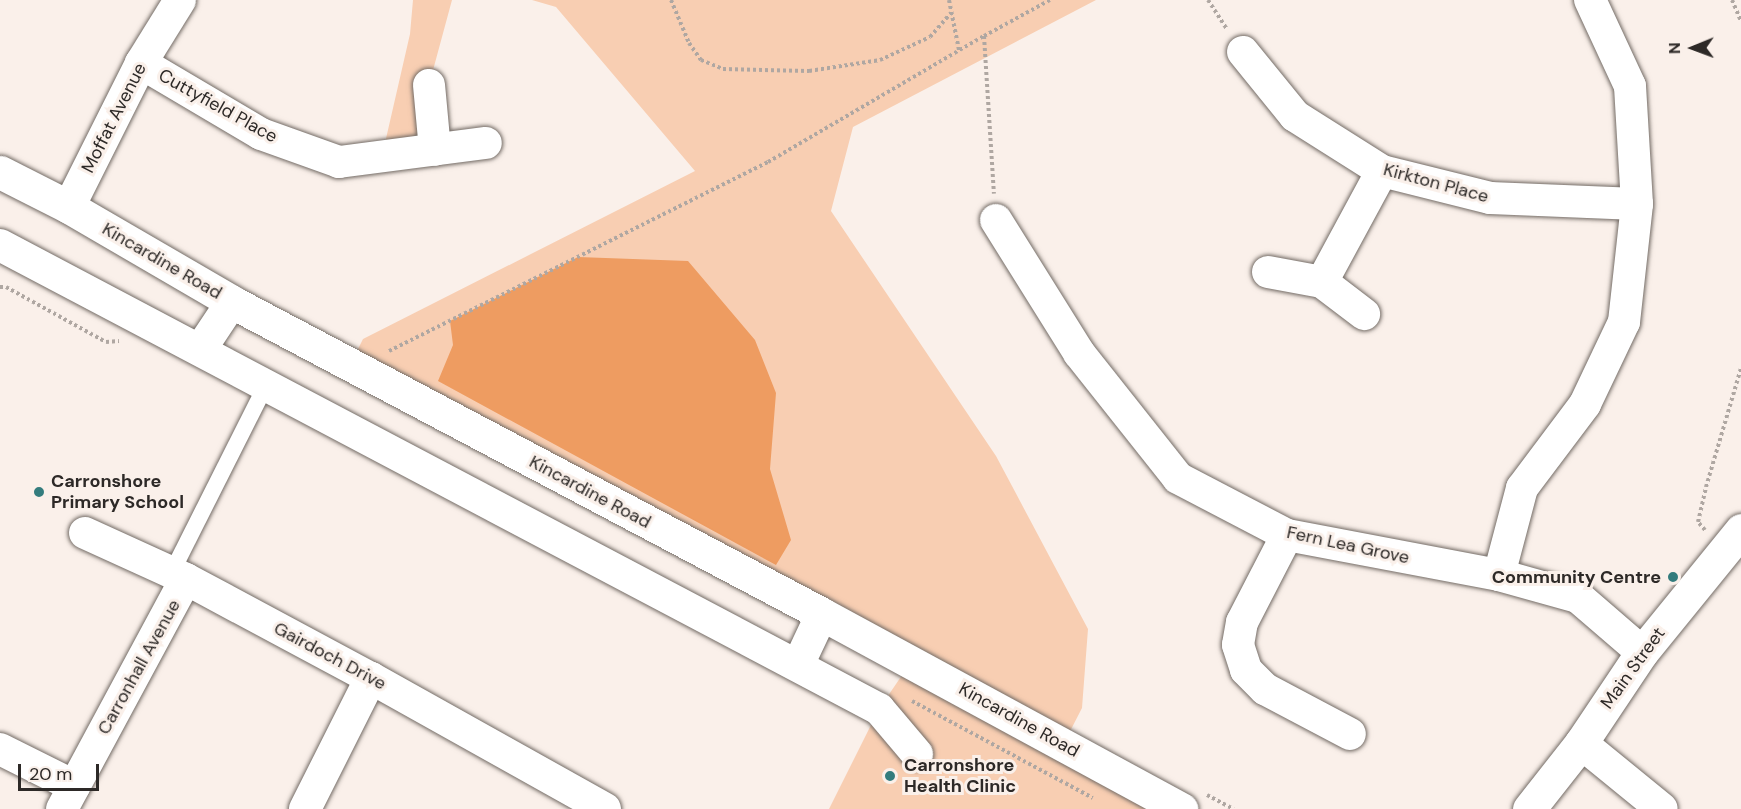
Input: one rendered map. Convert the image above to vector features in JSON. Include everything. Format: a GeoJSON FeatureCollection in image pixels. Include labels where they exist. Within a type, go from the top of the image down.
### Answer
{"type":"FeatureCollection","features":[{"type":"Feature","properties":{"kind":"street","name":"Moffat Avenue"},"geometry":{"type":"LineString","coordinates":[[69,207],[141,63],[180,0]]}},
{"type":"Feature","properties":{"kind":"street"},"geometry":{"type":"LineString","coordinates":[[1499,574],[1522,488],[1585,404],[1624,322],[1637,204],[1630,86],[1590,0]]}},
{"type":"Feature","properties":{"kind":"street","name":"Kirkton Place"},"geometry":{"type":"LineString","coordinates":[[1243,52],[1295,116],[1382,171],[1490,198],[1637,204]]}},
{"type":"Feature","properties":{"kind":"street","name":"Cuttyfield Place"},"geometry":{"type":"LineString","coordinates":[[141,63],[261,134],[339,162],[486,143]]}},
{"type":"Feature","properties":{"kind":"street"},"geometry":{"type":"LineString","coordinates":[[429,85],[435,150]]}},
{"type":"Feature","properties":{"kind":"street"},"geometry":{"type":"LineString","coordinates":[[1322,282],[1382,171]]}},
{"type":"Feature","properties":{"kind":"street","name":"Kincardine Road"},"geometry":{"type":"LineString","coordinates":[[0,172],[69,207],[232,302],[822,614],[1181,809]]}},
{"type":"Feature","properties":{"kind":"street","name":"Fern Lea Grove"},"geometry":{"type":"LineString","coordinates":[[996,220],[1079,353],[1178,478],[1287,535],[1499,574],[1578,597],[1642,652]]}},
{"type":"Feature","properties":{"kind":"street"},"geometry":{"type":"LineString","coordinates":[[0,245],[879,709],[917,754]]}},
{"type":"Feature","properties":{"kind":"street"},"geometry":{"type":"LineString","coordinates":[[1268,273],[1322,282],[1364,314]]}},
{"type":"Feature","properties":{"kind":"street"},"geometry":{"type":"LineString","coordinates":[[200,350],[232,302]]}},
{"type":"Feature","properties":{"kind":"street","name":"Gairdoch Drive"},"geometry":{"type":"LineString","coordinates":[[85,533],[179,576],[371,678],[564,800],[605,809]]}},
{"type":"Feature","properties":{"kind":"street"},"geometry":{"type":"LineString","coordinates":[[1287,535],[1242,622],[1238,645],[1246,670],[1265,689],[1350,734]]}},
{"type":"Feature","properties":{"kind":"street","name":"Main Street"},"geometry":{"type":"LineString","coordinates":[[1529,809],[1581,743],[1642,652],[1732,541]]}},
{"type":"Feature","properties":{"kind":"street","name":"Carronhall Avenue"},"geometry":{"type":"LineString","coordinates":[[0,749],[68,798],[179,576]]}},
{"type":"Feature","properties":{"kind":"street"},"geometry":{"type":"LineString","coordinates":[[798,665],[822,614]]}},
{"type":"Feature","properties":{"kind":"street"},"geometry":{"type":"LineString","coordinates":[[305,809],[371,678]]}},
{"type":"Feature","properties":{"kind":"street"},"geometry":{"type":"LineString","coordinates":[[1581,743],[1662,809]]}},
{"type":"Feature","properties":{"kind":"lane"},"geometry":{"type":"LineString","coordinates":[[179,576],[266,385]]}},
{"type":"Feature","properties":{"kind":"path"},"geometry":{"type":"LineString","coordinates":[[671,0],[689,43],[701,60],[723,69],[809,71],[880,60],[930,37],[951,13]]}},
{"type":"Feature","properties":{"kind":"path"},"geometry":{"type":"LineString","coordinates":[[949,0],[959,50]]}},
{"type":"Feature","properties":{"kind":"path"},"geometry":{"type":"LineString","coordinates":[[388,352],[768,162],[959,50],[1050,0]]}},
{"type":"Feature","properties":{"kind":"path"},"geometry":{"type":"LineString","coordinates":[[1732,0],[1741,21]]}},
{"type":"Feature","properties":{"kind":"path"},"geometry":{"type":"LineString","coordinates":[[984,36],[996,220]]}},
{"type":"Feature","properties":{"kind":"path"},"geometry":{"type":"LineString","coordinates":[[1732,541],[1698,522],[1741,368]]}},
{"type":"Feature","properties":{"kind":"path"},"geometry":{"type":"LineString","coordinates":[[879,709],[892,690],[1102,803]]}},
{"type":"Feature","properties":{"kind":"shaded area"},"geometry":{"type":"Polygon","coordinates":[[[413,0],[452,0],[429,85],[435,150],[382,156],[410,34],[413,0]]]}},
{"type":"Feature","properties":{"kind":"shaded area"},"geometry":{"type":"Polygon","coordinates":[[[532,0],[1096,0],[853,127],[831,211],[996,456],[1088,629],[1082,708],[1063,745],[1180,809],[829,809],[879,709],[911,662],[350,365],[363,339],[695,171],[556,7],[532,0]]]}},
{"type":"Feature","properties":{"kind":"shaded area"},"geometry":{"type":"Polygon","coordinates":[[[578,257],[688,261],[755,340],[776,393],[770,469],[791,540],[776,565],[438,381],[453,345],[450,321],[578,257]]]}},
{"type":"Feature","properties":{"kind":"place","name":"Carronshore Primary School"},"geometry":{"type":"Point","coordinates":[39,492]}},
{"type":"Feature","properties":{"kind":"place","name":"Community Centre"},"geometry":{"type":"Point","coordinates":[1673,577]}},
{"type":"Feature","properties":{"kind":"place","name":"Carronshore Health Clinic"},"geometry":{"type":"Point","coordinates":[890,776]}}]}
